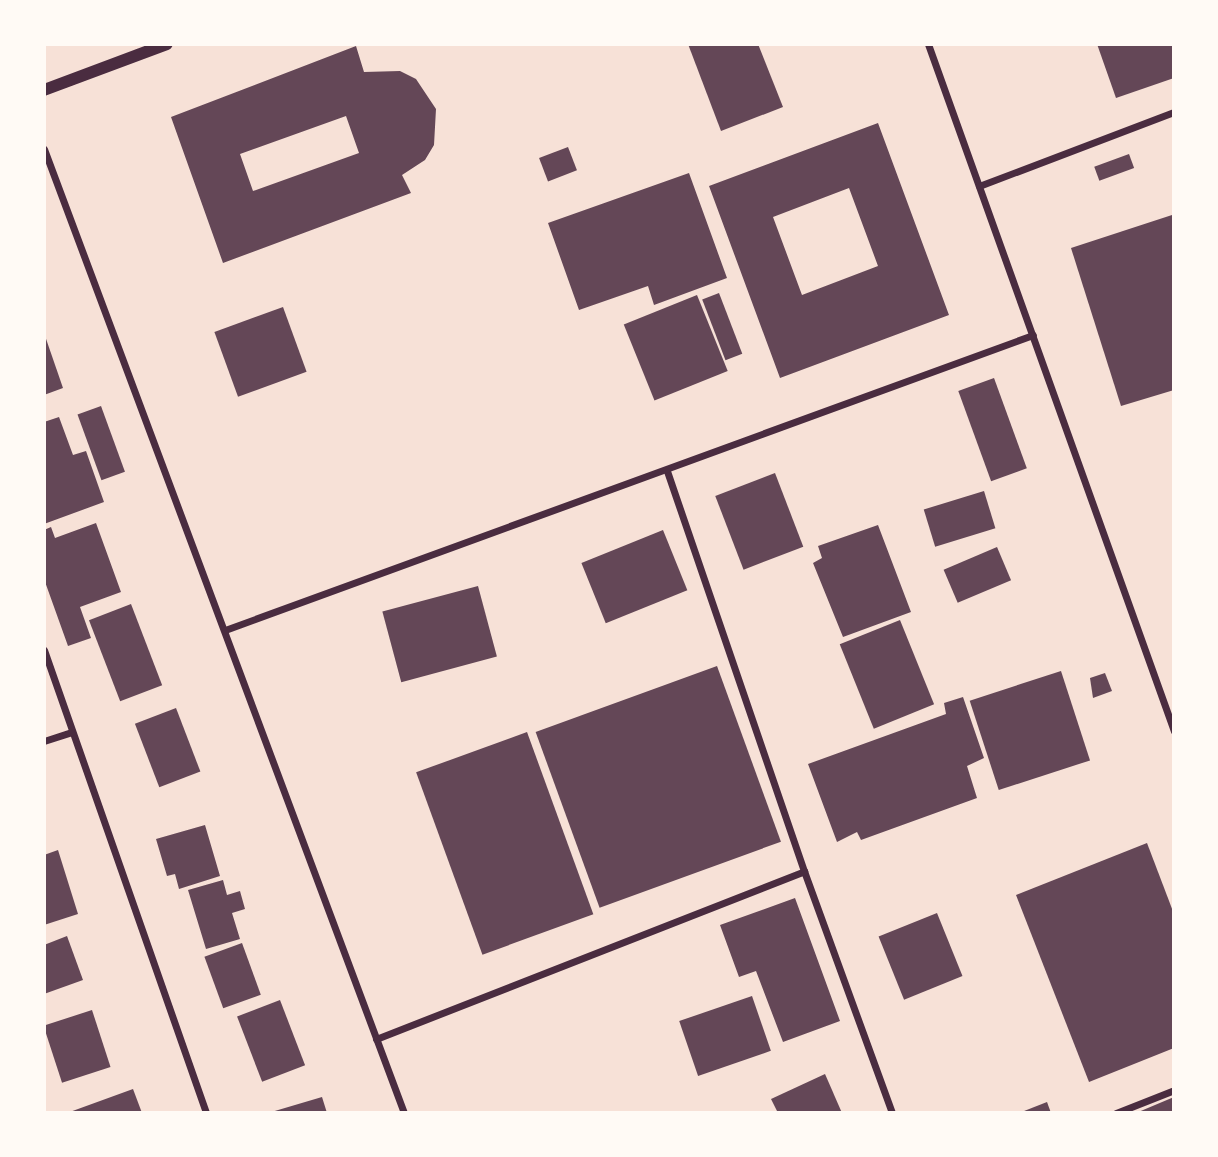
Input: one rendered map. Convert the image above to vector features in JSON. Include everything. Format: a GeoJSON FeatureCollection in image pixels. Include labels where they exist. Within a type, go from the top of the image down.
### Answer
{"type":"FeatureCollection","features":[{"type":"Feature","properties":{"kind":"street"},"geometry":{"type":"LineString","coordinates":[[44,90],[167,44]]}},
{"type":"Feature","properties":{"kind":"street"},"geometry":{"type":"LineString","coordinates":[[928,44],[1174,731]]}},
{"type":"Feature","properties":{"kind":"street"},"geometry":{"type":"LineString","coordinates":[[979,186],[1174,112]]}},
{"type":"Feature","properties":{"kind":"street"},"geometry":{"type":"LineString","coordinates":[[44,149],[404,1113]]}},
{"type":"Feature","properties":{"kind":"street"},"geometry":{"type":"LineString","coordinates":[[225,630],[667,471],[1033,335]]}},
{"type":"Feature","properties":{"kind":"street"},"geometry":{"type":"LineString","coordinates":[[667,471],[804,871],[892,1113]]}},
{"type":"Feature","properties":{"kind":"street"},"geometry":{"type":"LineString","coordinates":[[44,650],[206,1113]]}},
{"type":"Feature","properties":{"kind":"street"},"geometry":{"type":"LineString","coordinates":[[44,741],[71,732]]}},
{"type":"Feature","properties":{"kind":"street"},"geometry":{"type":"LineString","coordinates":[[376,1039],[804,871]]}},
{"type":"Feature","properties":{"kind":"street"},"geometry":{"type":"LineString","coordinates":[[1116,1113],[1174,1090]]}},
{"type":"Feature","properties":{"kind":"building"},"geometry":{"type":"Polygon","coordinates":[[[688,44],[758,44],[783,107],[721,131],[688,44]]]}},
{"type":"Feature","properties":{"kind":"building"},"geometry":{"type":"Polygon","coordinates":[[[1097,44],[1174,44],[1174,78],[1116,98],[1097,44]]]}},
{"type":"Feature","properties":{"kind":"building"},"geometry":{"type":"Polygon","coordinates":[[[356,46],[364,72],[400,71],[416,79],[436,109],[434,145],[425,160],[402,175],[411,193],[223,263],[171,117],[356,46]],[[346,116],[240,154],[253,191],[359,153],[346,116]]]}},
{"type":"Feature","properties":{"kind":"building"},"geometry":{"type":"Polygon","coordinates":[[[878,123],[949,315],[780,378],[709,186],[878,123]],[[849,188],[773,217],[802,295],[878,266],[849,188]]]}},
{"type":"Feature","properties":{"kind":"building"},"geometry":{"type":"Polygon","coordinates":[[[568,147],[577,170],[548,181],[539,158],[568,147]]]}},
{"type":"Feature","properties":{"kind":"building"},"geometry":{"type":"Polygon","coordinates":[[[1129,154],[1134,168],[1099,181],[1094,167],[1129,154]]]}},
{"type":"Feature","properties":{"kind":"building"},"geometry":{"type":"Polygon","coordinates":[[[689,173],[727,278],[654,305],[648,286],[579,310],[548,223],[689,173]]]}},
{"type":"Feature","properties":{"kind":"building"},"geometry":{"type":"Polygon","coordinates":[[[1172,215],[1174,390],[1121,406],[1071,248],[1172,215]]]}},
{"type":"Feature","properties":{"kind":"building"},"geometry":{"type":"Polygon","coordinates":[[[719,293],[742,354],[725,360],[702,299],[719,293]]]}},
{"type":"Feature","properties":{"kind":"building"},"geometry":{"type":"Polygon","coordinates":[[[697,295],[728,371],[654,401],[624,325],[697,295]]]}},
{"type":"Feature","properties":{"kind":"building"},"geometry":{"type":"Polygon","coordinates":[[[283,307],[307,372],[238,397],[214,332],[283,307]]]}},
{"type":"Feature","properties":{"kind":"building"},"geometry":{"type":"Polygon","coordinates":[[[44,333],[63,388],[44,395],[44,333]]]}},
{"type":"Feature","properties":{"kind":"building"},"geometry":{"type":"Polygon","coordinates":[[[994,378],[1027,468],[991,481],[958,391],[994,378]]]}},
{"type":"Feature","properties":{"kind":"building"},"geometry":{"type":"Polygon","coordinates":[[[101,406],[125,472],[101,480],[78,415],[101,406]]]}},
{"type":"Feature","properties":{"kind":"building"},"geometry":{"type":"Polygon","coordinates":[[[59,417],[73,455],[86,451],[104,502],[44,524],[44,422],[59,417]]]}},
{"type":"Feature","properties":{"kind":"building"},"geometry":{"type":"Polygon","coordinates":[[[775,473],[803,547],[744,570],[715,496],[775,473]]]}},
{"type":"Feature","properties":{"kind":"building"},"geometry":{"type":"Polygon","coordinates":[[[984,491],[995,528],[935,547],[924,509],[984,491]]]}},
{"type":"Feature","properties":{"kind":"building"},"geometry":{"type":"Polygon","coordinates":[[[96,523],[121,592],[80,607],[91,638],[68,646],[44,579],[44,530],[51,527],[55,538],[96,523]]]}},
{"type":"Feature","properties":{"kind":"building"},"geometry":{"type":"Polygon","coordinates":[[[878,525],[911,612],[843,637],[813,563],[822,558],[818,546],[878,525]]]}},
{"type":"Feature","properties":{"kind":"building"},"geometry":{"type":"Polygon","coordinates":[[[663,530],[687,590],[606,623],[581,563],[663,530]]]}},
{"type":"Feature","properties":{"kind":"building"},"geometry":{"type":"Polygon","coordinates":[[[997,547],[1011,580],[958,603],[944,570],[997,547]]]}},
{"type":"Feature","properties":{"kind":"building"},"geometry":{"type":"Polygon","coordinates":[[[478,586],[497,657],[401,682],[382,612],[478,586]]]}},
{"type":"Feature","properties":{"kind":"building"},"geometry":{"type":"Polygon","coordinates":[[[131,604],[162,685],[120,701],[89,620],[131,604]]]}},
{"type":"Feature","properties":{"kind":"building"},"geometry":{"type":"Polygon","coordinates":[[[900,620],[934,704],[874,729],[840,644],[900,620]]]}},
{"type":"Feature","properties":{"kind":"building"},"geometry":{"type":"Polygon","coordinates":[[[717,666],[781,842],[600,908],[536,732],[717,666]]]}},
{"type":"Feature","properties":{"kind":"building"},"geometry":{"type":"Polygon","coordinates":[[[1061,671],[1090,760],[999,790],[970,701],[1061,671]]]}},
{"type":"Feature","properties":{"kind":"building"},"geometry":{"type":"Polygon","coordinates":[[[1105,673],[1112,691],[1093,698],[1090,678],[1105,673]]]}},
{"type":"Feature","properties":{"kind":"building"},"geometry":{"type":"Polygon","coordinates":[[[963,697],[984,758],[967,766],[977,798],[861,840],[857,832],[837,842],[808,764],[946,714],[944,703],[963,697]]]}},
{"type":"Feature","properties":{"kind":"building"},"geometry":{"type":"Polygon","coordinates":[[[176,708],[200,771],[159,787],[135,724],[176,708]]]}},
{"type":"Feature","properties":{"kind":"building"},"geometry":{"type":"Polygon","coordinates":[[[527,732],[593,914],[482,955],[416,772],[527,732]]]}},
{"type":"Feature","properties":{"kind":"building"},"geometry":{"type":"Polygon","coordinates":[[[205,825],[220,876],[179,889],[175,874],[167,876],[156,839],[205,825]]]}},
{"type":"Feature","properties":{"kind":"building"},"geometry":{"type":"Polygon","coordinates":[[[1147,843],[1174,914],[1174,1048],[1089,1082],[1016,895],[1147,843]]]}},
{"type":"Feature","properties":{"kind":"building"},"geometry":{"type":"Polygon","coordinates":[[[58,850],[78,914],[44,925],[44,855],[58,850]]]}},
{"type":"Feature","properties":{"kind":"building"},"geometry":{"type":"Polygon","coordinates":[[[223,880],[227,895],[240,891],[245,909],[232,913],[240,939],[206,949],[188,890],[223,880]]]}},
{"type":"Feature","properties":{"kind":"building"},"geometry":{"type":"Polygon","coordinates":[[[795,898],[840,1021],[783,1042],[756,971],[739,977],[720,925],[795,898]]]}},
{"type":"Feature","properties":{"kind":"building"},"geometry":{"type":"Polygon","coordinates":[[[937,913],[962,976],[904,1000],[879,937],[937,913]]]}},
{"type":"Feature","properties":{"kind":"building"},"geometry":{"type":"Polygon","coordinates":[[[67,936],[83,980],[44,994],[44,945],[67,936]]]}},
{"type":"Feature","properties":{"kind":"building"},"geometry":{"type":"Polygon","coordinates":[[[242,943],[261,995],[223,1008],[204,957],[242,943]]]}},
{"type":"Feature","properties":{"kind":"building"},"geometry":{"type":"Polygon","coordinates":[[[752,996],[771,1051],[698,1076],[679,1021],[752,996]]]}},
{"type":"Feature","properties":{"kind":"building"},"geometry":{"type":"Polygon","coordinates":[[[280,1000],[305,1065],[262,1082],[237,1016],[280,1000]]]}},
{"type":"Feature","properties":{"kind":"building"},"geometry":{"type":"Polygon","coordinates":[[[92,1010],[111,1067],[62,1083],[44,1026],[92,1010]]]}},
{"type":"Feature","properties":{"kind":"building"},"geometry":{"type":"Polygon","coordinates":[[[825,1074],[842,1113],[778,1113],[771,1099],[825,1074]]]}},
{"type":"Feature","properties":{"kind":"building"},"geometry":{"type":"Polygon","coordinates":[[[133,1089],[142,1113],[67,1113],[133,1089]]]}},
{"type":"Feature","properties":{"kind":"building"},"geometry":{"type":"Polygon","coordinates":[[[322,1097],[327,1113],[268,1113],[322,1097]]]}},
{"type":"Feature","properties":{"kind":"building"},"geometry":{"type":"Polygon","coordinates":[[[1174,1097],[1174,1113],[1136,1113],[1174,1097]]]}},
{"type":"Feature","properties":{"kind":"building"},"geometry":{"type":"Polygon","coordinates":[[[1047,1102],[1051,1113],[1019,1113],[1047,1102]]]}}]}
